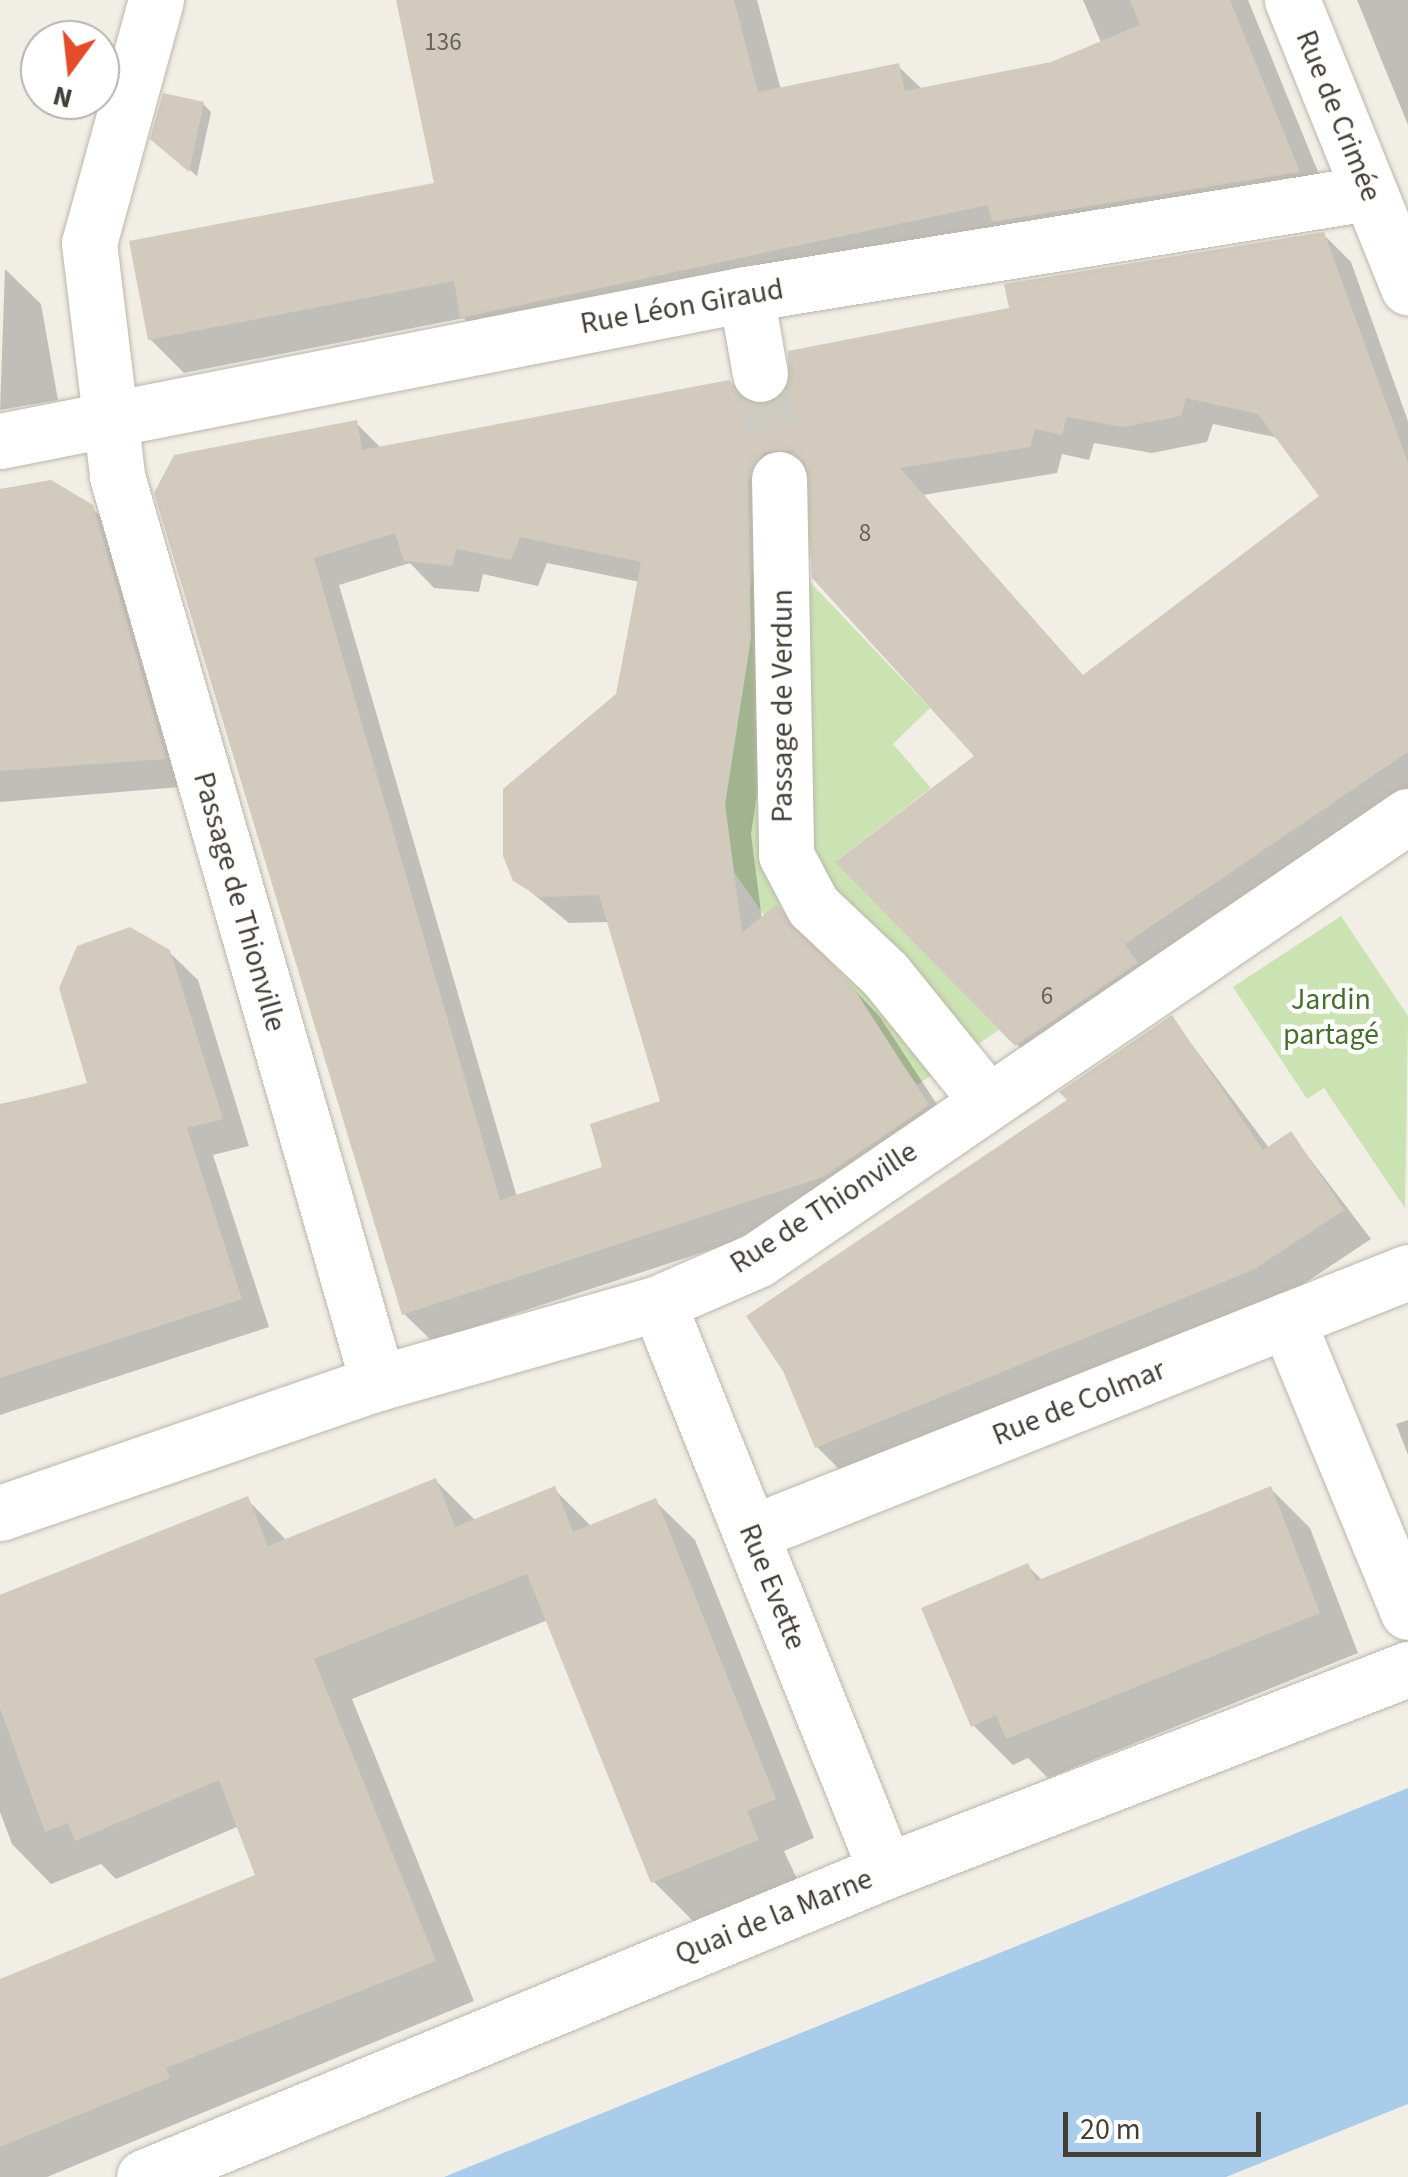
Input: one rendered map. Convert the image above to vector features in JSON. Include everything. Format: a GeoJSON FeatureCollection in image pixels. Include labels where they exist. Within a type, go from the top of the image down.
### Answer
{"type":"FeatureCollection","features":[{"type":"Feature","properties":{"kind":"street","name":"Passage de Thionville"},"geometry":{"type":"LineString","coordinates":[[156,0],[89,243],[116,476],[378,1383]]}},
{"type":"Feature","properties":{"kind":"street","name":"Rue de Crimée"},"geometry":{"type":"LineString","coordinates":[[1292,0],[1408,287]]}},
{"type":"Feature","properties":{"kind":"street","name":"Rue Léon Giraud"},"geometry":{"type":"LineString","coordinates":[[0,441],[746,294],[1368,193]]}},
{"type":"Feature","properties":{"kind":"street"},"geometry":{"type":"LineString","coordinates":[[746,294],[760,374]]}},
{"type":"Feature","properties":{"kind":"street","name":"Passage de Verdun"},"geometry":{"type":"LineString","coordinates":[[778,479],[786,855],[813,906],[886,974],[986,1099]]}},
{"type":"Feature","properties":{"kind":"street","name":"Rue de Thionville"},"geometry":{"type":"LineString","coordinates":[[0,1513],[378,1383],[658,1303],[757,1260],[986,1099],[1408,816]]}},
{"type":"Feature","properties":{"kind":"street","name":"Rue de Colmar"},"geometry":{"type":"LineString","coordinates":[[750,1533],[1408,1272]]}},
{"type":"Feature","properties":{"kind":"street","name":"Rue Evette"},"geometry":{"type":"LineString","coordinates":[[658,1303],[886,1871]]}},
{"type":"Feature","properties":{"kind":"street"},"geometry":{"type":"LineString","coordinates":[[1288,1320],[1408,1612]]}},
{"type":"Feature","properties":{"kind":"street","name":"Quai de la Marne"},"geometry":{"type":"LineString","coordinates":[[144,2177],[886,1871],[1408,1669]]}},
{"type":"Feature","properties":{"kind":"green space"},"geometry":{"type":"Polygon","coordinates":[[[762,491],[818,509],[806,578],[930,708],[893,744],[931,788],[836,861],[999,1030],[917,1085],[867,1013],[784,944],[734,872],[725,805],[762,491]]]}},
{"type":"Feature","properties":{"kind":"green space","name":"Jardin partagé"},"geometry":{"type":"Polygon","coordinates":[[[1341,916],[1408,1016],[1405,1208],[1324,1088],[1307,1099],[1233,987],[1341,916]]]}},
{"type":"Feature","properties":{"kind":"water"},"geometry":{"type":"Polygon","coordinates":[[[1408,1788],[1408,2104],[1226,2177],[444,2177],[1408,1788]]]}},
{"type":"Feature","properties":{"kind":"building"},"geometry":{"type":"Polygon","coordinates":[[[396,0],[734,0],[758,92],[899,63],[905,91],[1051,62],[1140,25],[1130,0],[1230,0],[1300,172],[992,222],[988,205],[460,318],[454,281],[148,340],[129,241],[434,183],[396,0]]]}},
{"type":"Feature","properties":{"kind":"building"},"geometry":{"type":"Polygon","coordinates":[[[163,93],[204,102],[189,172],[150,139],[163,93]]]}},
{"type":"Feature","properties":{"kind":"building"},"geometry":{"type":"Polygon","coordinates":[[[1324,232],[1408,463],[1408,752],[1125,944],[1138,963],[1015,1046],[835,862],[974,756],[812,578],[806,464],[793,451],[764,452],[748,480],[751,638],[725,805],[742,932],[777,905],[853,987],[929,1105],[823,1177],[402,1315],[154,493],[174,455],[357,420],[362,450],[729,380],[748,403],[766,404],[789,386],[788,351],[1009,308],[1004,284],[1324,232]],[[1186,398],[1181,416],[1123,427],[1067,417],[1062,435],[1035,429],[1030,447],[900,468],[1083,675],[1319,496],[1258,414],[1186,398]],[[395,533],[314,558],[500,1200],[602,1167],[590,1124],[660,1101],[599,895],[540,897],[513,881],[503,856],[503,789],[616,694],[641,562],[520,537],[511,560],[456,549],[452,566],[404,561],[395,533]]]}},
{"type":"Feature","properties":{"kind":"building"},"geometry":{"type":"Polygon","coordinates":[[[51,480],[93,505],[166,759],[0,771],[0,489],[51,480]]]}},
{"type":"Feature","properties":{"kind":"building"},"geometry":{"type":"Polygon","coordinates":[[[130,927],[170,950],[223,1119],[187,1128],[242,1299],[0,1378],[0,1105],[87,1083],[59,988],[77,946],[130,927]]]}},
{"type":"Feature","properties":{"kind":"building"},"geometry":{"type":"Polygon","coordinates":[[[1172,1015],[1263,1150],[1291,1131],[1344,1210],[1255,1269],[815,1448],[783,1371],[746,1316],[1067,1100],[1059,1092],[1172,1015]]]}},
{"type":"Feature","properties":{"kind":"building"},"geometry":{"type":"Polygon","coordinates":[[[436,1478],[455,1527],[555,1486],[573,1532],[656,1498],[776,1799],[747,1811],[759,1840],[651,1883],[527,1574],[314,1659],[436,1961],[166,2068],[170,2078],[0,2147],[0,1979],[255,1875],[219,1780],[75,1841],[68,1823],[45,1832],[0,1708],[0,1595],[248,1496],[268,1546],[436,1478]]]}},
{"type":"Feature","properties":{"kind":"building"},"geometry":{"type":"Polygon","coordinates":[[[1271,1486],[1320,1613],[1006,1739],[996,1715],[971,1727],[921,1608],[1028,1563],[1036,1581],[1271,1486]]]}},
{"type":"Feature","properties":{"kind":"tunnel"},"geometry":{"type":"LineString","coordinates":[[760,374],[779,479]]}}]}
